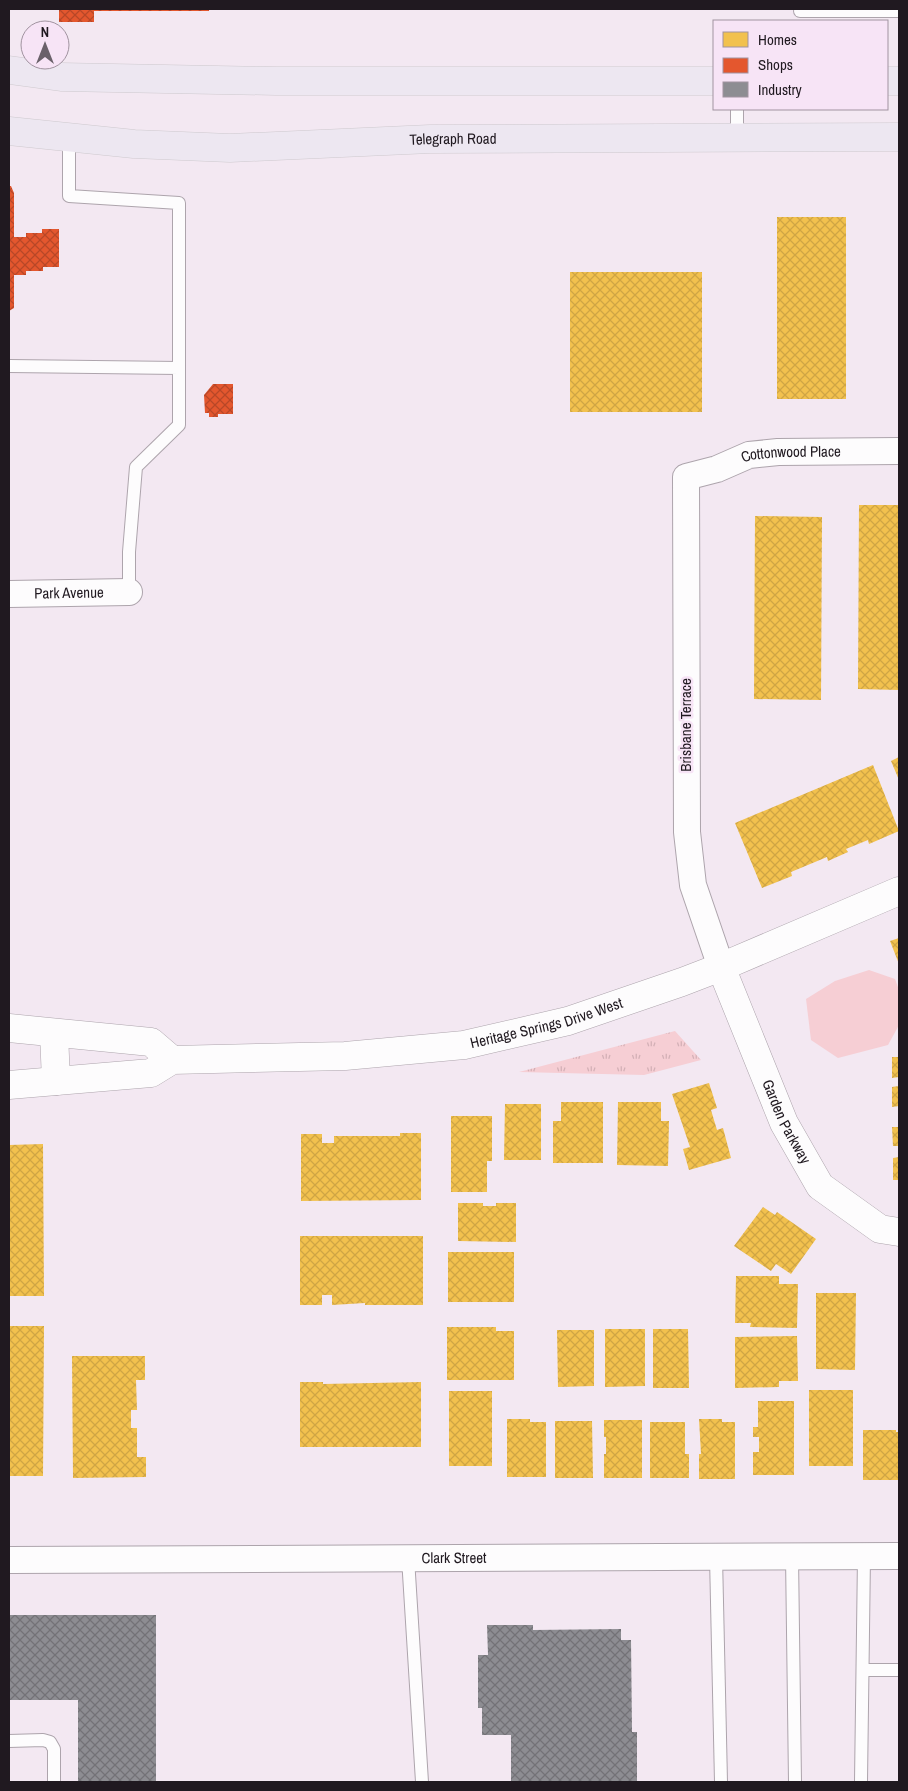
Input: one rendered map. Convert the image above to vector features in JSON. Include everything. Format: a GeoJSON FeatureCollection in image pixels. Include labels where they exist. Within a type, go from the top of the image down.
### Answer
{"type":"FeatureCollection","features":[{"type":"Feature","properties":{"kind":"main road"},"geometry":{"type":"LineString","coordinates":[[9,70],[61,77],[276,81],[713,81]]}},
{"type":"Feature","properties":{"kind":"main road","name":"Telegraph Road"},"geometry":{"type":"LineString","coordinates":[[9,131],[134,144],[230,148],[430,139],[899,137]]}},
{"type":"Feature","properties":{"kind":"street","name":"Cottonwood Place"},"geometry":{"type":"LineString","coordinates":[[686,477],[718,469],[749,455],[778,452],[899,451]]}},
{"type":"Feature","properties":{"kind":"street","name":"Brisbane Terrace"},"geometry":{"type":"LineString","coordinates":[[686,477],[687,832],[694,885],[721,967]]}},
{"type":"Feature","properties":{"kind":"street","name":"Park Avenue"},"geometry":{"type":"LineString","coordinates":[[9,594],[128,592]]}},
{"type":"Feature","properties":{"kind":"street","name":"Heritage Springs Drive West"},"geometry":{"type":"LineString","coordinates":[[172,1060],[345,1056],[464,1045],[568,1021],[721,967],[899,891]]}},
{"type":"Feature","properties":{"kind":"street","name":"Garden Parkway"},"geometry":{"type":"LineString","coordinates":[[721,967],[784,1123],[820,1186],[880,1229],[899,1232]]}},
{"type":"Feature","properties":{"kind":"street"},"geometry":{"type":"LineString","coordinates":[[9,1028],[151,1042],[172,1060],[151,1073],[9,1085]]}},
{"type":"Feature","properties":{"kind":"street"},"geometry":{"type":"LineString","coordinates":[[54,1033],[56,1081]]}},
{"type":"Feature","properties":{"kind":"street","name":"Clark Street"},"geometry":{"type":"LineString","coordinates":[[9,1560],[899,1556]]}},
{"type":"Feature","properties":{"kind":"lane"},"geometry":{"type":"LineString","coordinates":[[800,14],[899,11]]}},
{"type":"Feature","properties":{"kind":"lane"},"geometry":{"type":"LineString","coordinates":[[737,110],[737,137]]}},
{"type":"Feature","properties":{"kind":"lane"},"geometry":{"type":"LineString","coordinates":[[69,137],[69,196],[179,203],[179,425],[136,467],[128,552],[128,592]]}},
{"type":"Feature","properties":{"kind":"lane"},"geometry":{"type":"LineString","coordinates":[[9,366],[179,368]]}},
{"type":"Feature","properties":{"kind":"lane"},"geometry":{"type":"LineString","coordinates":[[792,1556],[795,1782]]}},
{"type":"Feature","properties":{"kind":"lane"},"geometry":{"type":"LineString","coordinates":[[861,1782],[864,1556]]}},
{"type":"Feature","properties":{"kind":"lane"},"geometry":{"type":"LineString","coordinates":[[716,1557],[721,1782]]}},
{"type":"Feature","properties":{"kind":"lane"},"geometry":{"type":"LineString","coordinates":[[408,1558],[422,1782]]}},
{"type":"Feature","properties":{"kind":"lane"},"geometry":{"type":"LineString","coordinates":[[863,1670],[899,1670]]}},
{"type":"Feature","properties":{"kind":"lane"},"geometry":{"type":"LineString","coordinates":[[9,1741],[43,1740],[50,1742],[54,1750],[54,1782]]}},
{"type":"Feature","properties":{"kind":"green space"},"geometry":{"type":"Polygon","coordinates":[[[869,970],[895,979],[899,990],[899,1025],[888,1045],[838,1058],[811,1040],[806,999],[835,981],[869,970]]]}},
{"type":"Feature","properties":{"kind":"green space"},"geometry":{"type":"Polygon","coordinates":[[[675,1031],[701,1060],[644,1075],[519,1072],[675,1031]]]}},
{"type":"Feature","properties":{"kind":"building: Homes"},"geometry":{"type":"Polygon","coordinates":[[[777,217],[846,217],[846,399],[777,399],[777,217]]]}},
{"type":"Feature","properties":{"kind":"building: Homes"},"geometry":{"type":"Polygon","coordinates":[[[570,272],[702,272],[702,412],[570,412],[570,272]]]}},
{"type":"Feature","properties":{"kind":"building: Homes"},"geometry":{"type":"Polygon","coordinates":[[[859,505],[899,505],[899,690],[858,689],[859,505]]]}},
{"type":"Feature","properties":{"kind":"building: Homes"},"geometry":{"type":"Polygon","coordinates":[[[755,516],[822,517],[821,700],[754,699],[755,516]]]}},
{"type":"Feature","properties":{"kind":"building: Homes"},"geometry":{"type":"Polygon","coordinates":[[[899,757],[899,780],[891,761],[899,757]]]}},
{"type":"Feature","properties":{"kind":"building: Homes"},"geometry":{"type":"Polygon","coordinates":[[[873,765],[899,831],[869,844],[868,840],[846,849],[848,852],[828,861],[827,857],[791,872],[792,876],[762,888],[735,823],[873,765]]]}},
{"type":"Feature","properties":{"kind":"building: Homes"},"geometry":{"type":"Polygon","coordinates":[[[899,938],[899,964],[890,941],[899,938]]]}},
{"type":"Feature","properties":{"kind":"building: Homes"},"geometry":{"type":"Polygon","coordinates":[[[892,1057],[899,1057],[899,1077],[892,1078],[892,1057]]]}},
{"type":"Feature","properties":{"kind":"building: Homes"},"geometry":{"type":"Polygon","coordinates":[[[709,1083],[717,1108],[711,1110],[717,1130],[723,1128],[731,1158],[689,1170],[683,1149],[690,1147],[672,1094],[709,1083]]]}},
{"type":"Feature","properties":{"kind":"building: Homes"},"geometry":{"type":"Polygon","coordinates":[[[899,1086],[899,1106],[892,1107],[892,1087],[899,1086]]]}},
{"type":"Feature","properties":{"kind":"building: Homes"},"geometry":{"type":"Polygon","coordinates":[[[561,1102],[603,1102],[603,1163],[553,1163],[553,1121],[561,1121],[561,1102]]]}},
{"type":"Feature","properties":{"kind":"building: Homes"},"geometry":{"type":"Polygon","coordinates":[[[618,1102],[661,1102],[661,1121],[669,1121],[668,1166],[617,1165],[618,1102]]]}},
{"type":"Feature","properties":{"kind":"building: Homes"},"geometry":{"type":"Polygon","coordinates":[[[505,1104],[541,1104],[541,1160],[504,1160],[505,1104]]]}},
{"type":"Feature","properties":{"kind":"building: Homes"},"geometry":{"type":"Polygon","coordinates":[[[451,1116],[492,1116],[492,1161],[487,1161],[487,1192],[451,1192],[451,1116]]]}},
{"type":"Feature","properties":{"kind":"building: Homes"},"geometry":{"type":"Polygon","coordinates":[[[892,1127],[899,1127],[899,1146],[893,1146],[892,1127]]]}},
{"type":"Feature","properties":{"kind":"building: Homes"},"geometry":{"type":"Polygon","coordinates":[[[400,1133],[421,1133],[421,1200],[301,1201],[301,1134],[322,1134],[322,1143],[334,1143],[334,1136],[400,1136],[400,1133]]]}},
{"type":"Feature","properties":{"kind":"building: Homes"},"geometry":{"type":"Polygon","coordinates":[[[43,1144],[44,1296],[9,1296],[9,1145],[43,1144]]]}},
{"type":"Feature","properties":{"kind":"building: Homes"},"geometry":{"type":"Polygon","coordinates":[[[899,1157],[899,1180],[893,1180],[893,1158],[899,1157]]]}},
{"type":"Feature","properties":{"kind":"building: Homes"},"geometry":{"type":"Polygon","coordinates":[[[458,1203],[483,1203],[483,1206],[496,1206],[496,1203],[516,1203],[516,1242],[458,1241],[458,1203]]]}},
{"type":"Feature","properties":{"kind":"building: Homes"},"geometry":{"type":"Polygon","coordinates":[[[763,1207],[775,1215],[777,1212],[816,1239],[791,1274],[776,1264],[771,1271],[734,1246],[763,1207]]]}},
{"type":"Feature","properties":{"kind":"building: Homes"},"geometry":{"type":"Polygon","coordinates":[[[300,1236],[423,1236],[423,1305],[365,1305],[365,1303],[332,1305],[332,1295],[322,1295],[322,1305],[300,1305],[300,1236]]]}},
{"type":"Feature","properties":{"kind":"building: Homes"},"geometry":{"type":"Polygon","coordinates":[[[448,1252],[514,1252],[514,1302],[448,1302],[448,1252]]]}},
{"type":"Feature","properties":{"kind":"building: Homes"},"geometry":{"type":"Polygon","coordinates":[[[736,1276],[779,1276],[779,1284],[798,1284],[797,1328],[750,1327],[751,1323],[735,1323],[736,1276]]]}},
{"type":"Feature","properties":{"kind":"building: Homes"},"geometry":{"type":"Polygon","coordinates":[[[816,1293],[856,1293],[855,1370],[816,1369],[816,1293]]]}},
{"type":"Feature","properties":{"kind":"building: Homes"},"geometry":{"type":"Polygon","coordinates":[[[9,1326],[44,1326],[43,1476],[9,1476],[9,1326]]]}},
{"type":"Feature","properties":{"kind":"building: Homes"},"geometry":{"type":"Polygon","coordinates":[[[447,1327],[496,1327],[496,1331],[514,1331],[514,1380],[447,1380],[447,1327]]]}},
{"type":"Feature","properties":{"kind":"building: Homes"},"geometry":{"type":"Polygon","coordinates":[[[605,1329],[645,1329],[645,1386],[605,1387],[605,1329]]]}},
{"type":"Feature","properties":{"kind":"building: Homes"},"geometry":{"type":"Polygon","coordinates":[[[653,1329],[688,1329],[689,1388],[653,1388],[653,1329]]]}},
{"type":"Feature","properties":{"kind":"building: Homes"},"geometry":{"type":"Polygon","coordinates":[[[557,1330],[594,1330],[594,1386],[558,1387],[557,1330]]]}},
{"type":"Feature","properties":{"kind":"building: Homes"},"geometry":{"type":"Polygon","coordinates":[[[797,1336],[798,1381],[779,1381],[779,1387],[735,1388],[735,1337],[797,1336]]]}},
{"type":"Feature","properties":{"kind":"building: Homes"},"geometry":{"type":"Polygon","coordinates":[[[72,1356],[145,1356],[145,1380],[136,1380],[137,1410],[131,1410],[131,1428],[137,1428],[137,1457],[146,1457],[146,1477],[73,1478],[72,1356]]]}},
{"type":"Feature","properties":{"kind":"building: Homes"},"geometry":{"type":"Polygon","coordinates":[[[300,1382],[323,1382],[323,1384],[421,1382],[421,1447],[300,1447],[300,1382]]]}},
{"type":"Feature","properties":{"kind":"building: Homes"},"geometry":{"type":"Polygon","coordinates":[[[809,1390],[853,1390],[853,1466],[809,1466],[809,1390]]]}},
{"type":"Feature","properties":{"kind":"building: Homes"},"geometry":{"type":"Polygon","coordinates":[[[449,1391],[492,1391],[492,1466],[449,1466],[449,1391]]]}},
{"type":"Feature","properties":{"kind":"building: Homes"},"geometry":{"type":"Polygon","coordinates":[[[758,1401],[794,1401],[794,1475],[753,1475],[753,1452],[759,1452],[759,1437],[753,1437],[753,1427],[758,1427],[758,1401]]]}},
{"type":"Feature","properties":{"kind":"building: Homes"},"geometry":{"type":"Polygon","coordinates":[[[507,1419],[530,1419],[530,1422],[546,1422],[546,1477],[507,1477],[507,1419]]]}},
{"type":"Feature","properties":{"kind":"building: Homes"},"geometry":{"type":"Polygon","coordinates":[[[699,1419],[722,1419],[722,1422],[735,1422],[735,1479],[699,1479],[699,1454],[701,1454],[699,1419]]]}},
{"type":"Feature","properties":{"kind":"building: Homes"},"geometry":{"type":"Polygon","coordinates":[[[604,1420],[642,1420],[642,1478],[604,1478],[606,1437],[604,1437],[604,1420]]]}},
{"type":"Feature","properties":{"kind":"building: Homes"},"geometry":{"type":"Polygon","coordinates":[[[555,1421],[592,1421],[593,1478],[555,1478],[555,1421]]]}},
{"type":"Feature","properties":{"kind":"building: Homes"},"geometry":{"type":"Polygon","coordinates":[[[650,1422],[685,1422],[685,1454],[689,1454],[689,1478],[650,1478],[650,1422]]]}},
{"type":"Feature","properties":{"kind":"building: Homes"},"geometry":{"type":"Polygon","coordinates":[[[863,1430],[896,1430],[896,1432],[899,1432],[899,1480],[863,1480],[863,1430]]]}},
{"type":"Feature","properties":{"kind":"building: Shops"},"geometry":{"type":"Polygon","coordinates":[[[59,9],[209,9],[209,11],[94,11],[94,22],[59,20],[59,9]]]}},
{"type":"Feature","properties":{"kind":"building: Shops"},"geometry":{"type":"Polygon","coordinates":[[[9,186],[11,186],[14,193],[14,237],[26,237],[26,233],[42,233],[42,229],[59,229],[59,267],[43,267],[43,271],[26,271],[26,275],[14,275],[14,308],[9,311],[9,186]]]}},
{"type":"Feature","properties":{"kind":"building: Shops"},"geometry":{"type":"Polygon","coordinates":[[[213,384],[233,384],[233,414],[218,414],[218,417],[209,417],[209,413],[205,413],[204,395],[213,384]]]}},
{"type":"Feature","properties":{"kind":"building: Industry"},"geometry":{"type":"Polygon","coordinates":[[[9,1615],[156,1615],[156,1782],[78,1782],[78,1700],[9,1700],[9,1615]]]}},
{"type":"Feature","properties":{"kind":"building: Industry"},"geometry":{"type":"Polygon","coordinates":[[[487,1625],[533,1625],[533,1630],[621,1629],[621,1640],[631,1640],[632,1732],[637,1732],[637,1782],[511,1782],[511,1735],[482,1735],[482,1708],[478,1708],[478,1655],[488,1655],[487,1625]]]}}]}
